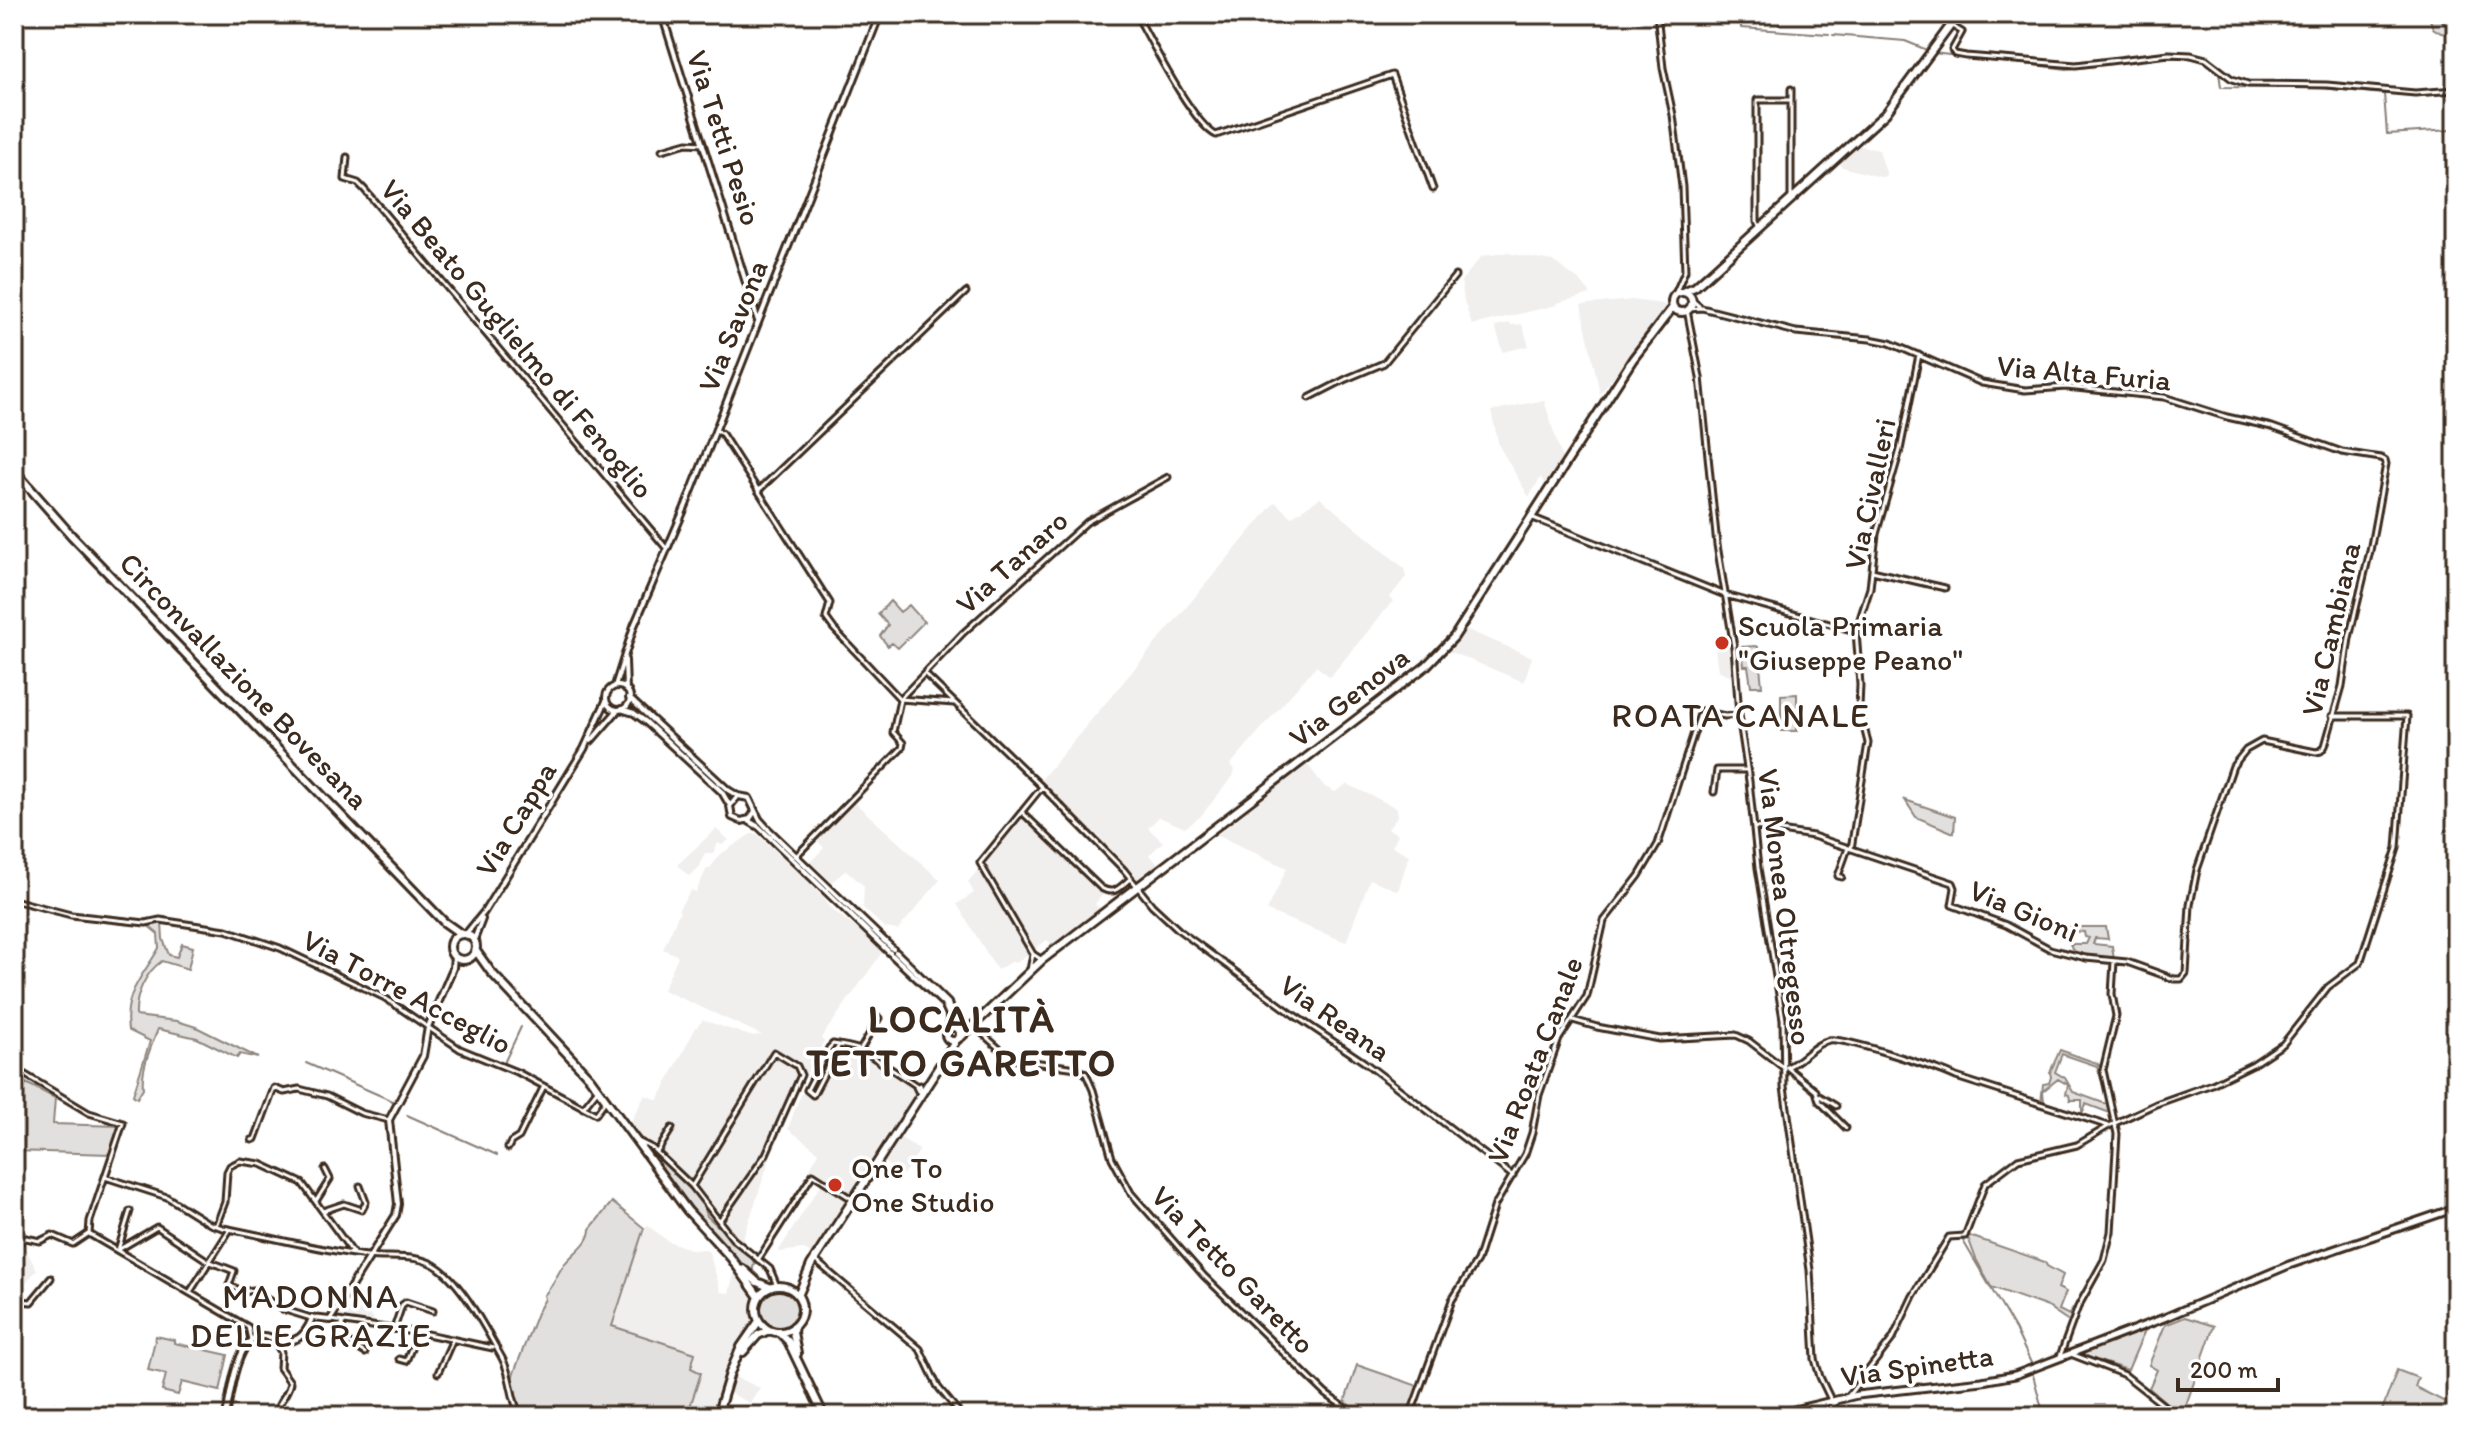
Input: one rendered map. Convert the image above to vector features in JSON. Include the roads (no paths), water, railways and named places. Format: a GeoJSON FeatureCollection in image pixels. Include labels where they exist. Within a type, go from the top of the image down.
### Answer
{"type":"FeatureCollection","features":[{"type":"Feature","properties":{"kind":"main road"},"geometry":{"type":"LineString","coordinates":[[1695,287],[1680,290],[1672,300],[1673,307],[1684,311],[1695,287],[1886,113],[1959,14]]}},
{"type":"Feature","properties":{"kind":"main road"},"geometry":{"type":"LineString","coordinates":[[1680,290],[1691,298]]}},
{"type":"Feature","properties":{"kind":"main road","name":"Via Genova"},"geometry":{"type":"LineString","coordinates":[[954,1034],[973,1025],[1029,971],[1036,959],[1138,887],[1440,653],[1454,637],[1633,359],[1673,307]]}},
{"type":"Feature","properties":{"kind":"main road","name":"Via Genova"},"geometry":{"type":"LineString","coordinates":[[1663,321],[1684,311]]}},
{"type":"Feature","properties":{"kind":"main road","name":"Circonvallazione Bovesana"},"geometry":{"type":"LineString","coordinates":[[14,470],[72,536],[444,922],[463,934]]}},
{"type":"Feature","properties":{"kind":"main road","name":"Circonvallazione Bovesana"},"geometry":{"type":"LineString","coordinates":[[444,922],[452,942]]}},
{"type":"Feature","properties":{"kind":"main road"},"geometry":{"type":"LineString","coordinates":[[491,972],[470,959],[457,958],[450,949],[452,942],[463,934],[474,940],[476,951],[491,972],[573,1059],[607,1100],[687,1210],[746,1274],[757,1282],[786,1287],[798,1296],[802,1310],[794,1326],[794,1342],[802,1369]]}},
{"type":"Feature","properties":{"kind":"main road"},"geometry":{"type":"LineString","coordinates":[[470,959],[476,951]]}},
{"type":"Feature","properties":{"kind":"main road"},"geometry":{"type":"LineString","coordinates":[[798,1296],[813,1263],[920,1089],[944,1056],[954,1034]]}},
{"type":"Feature","properties":{"kind":"main road","name":"Via Spinetta"},"geometry":{"type":"LineString","coordinates":[[1769,1416],[1834,1399],[1999,1379],[2164,1318],[2313,1257],[2456,1208]]}},
{"type":"Feature","properties":{"kind":"main road"},"geometry":{"type":"LineString","coordinates":[[786,1287],[813,1263]]}},
{"type":"Feature","properties":{"kind":"main road"},"geometry":{"type":"LineString","coordinates":[[746,1274],[759,1297]]}},
{"type":"Feature","properties":{"kind":"main road"},"geometry":{"type":"LineString","coordinates":[[774,1287],[759,1297],[756,1309],[759,1321],[769,1330],[779,1332],[794,1326]]}},
{"type":"Feature","properties":{"kind":"main road"},"geometry":{"type":"LineString","coordinates":[[717,1416],[735,1361],[759,1321]]}},
{"type":"Feature","properties":{"kind":"main road"},"geometry":{"type":"LineString","coordinates":[[735,1361],[758,1335],[769,1330]]}},
{"type":"Feature","properties":{"kind":"main road"},"geometry":{"type":"LineString","coordinates":[[779,1332],[788,1341],[824,1416]]}},
{"type":"Feature","properties":{"kind":"street","name":"Via Tetti Pesio"},"geometry":{"type":"LineString","coordinates":[[662,14],[758,321]]}},
{"type":"Feature","properties":{"kind":"street","name":"Via Savona"},"geometry":{"type":"LineString","coordinates":[[615,686],[634,626],[716,430],[880,14]]}},
{"type":"Feature","properties":{"kind":"street"},"geometry":{"type":"LineString","coordinates":[[1136,14],[1189,104],[1210,133],[1216,135],[1392,75],[1433,189]]}},
{"type":"Feature","properties":{"kind":"street"},"geometry":{"type":"LineString","coordinates":[[1657,14],[1682,187],[1685,271],[1680,290]]}},
{"type":"Feature","properties":{"kind":"street"},"geometry":{"type":"LineString","coordinates":[[1951,25],[1962,32],[1952,50],[1955,54],[1966,56],[2076,65],[2169,54],[2191,55],[2206,59],[2240,83],[2415,93],[2456,90]]}},
{"type":"Feature","properties":{"kind":"street"},"geometry":{"type":"LineString","coordinates":[[1791,89],[1789,194],[1792,198]]}},
{"type":"Feature","properties":{"kind":"street"},"geometry":{"type":"LineString","coordinates":[[1760,228],[1757,221],[1757,100],[1790,100]]}},
{"type":"Feature","properties":{"kind":"street"},"geometry":{"type":"LineString","coordinates":[[662,150],[687,143],[703,144]]}},
{"type":"Feature","properties":{"kind":"street","name":"Via Beato Guglielmo di Fenoglio"},"geometry":{"type":"LineString","coordinates":[[347,157],[345,179],[361,186],[667,549]]}},
{"type":"Feature","properties":{"kind":"street"},"geometry":{"type":"LineString","coordinates":[[1309,398],[1384,363],[1455,276]]}},
{"type":"Feature","properties":{"kind":"street"},"geometry":{"type":"LineString","coordinates":[[758,491],[966,292]]}},
{"type":"Feature","properties":{"kind":"street"},"geometry":{"type":"LineString","coordinates":[[1691,298],[1702,308]]}},
{"type":"Feature","properties":{"kind":"street"},"geometry":{"type":"LineString","coordinates":[[1684,311],[1702,308]]}},
{"type":"Feature","properties":{"kind":"street","name":"Via Alta Furia"},"geometry":{"type":"LineString","coordinates":[[1702,308],[1796,332],[1870,339],[1919,355],[1982,383],[2025,390],[2066,387],[2164,397],[2227,417],[2272,427],[2342,452],[2385,460]]}},
{"type":"Feature","properties":{"kind":"street","name":"Via Monea Oltregesso"},"geometry":{"type":"LineString","coordinates":[[1684,311],[1690,325],[1700,377],[1717,545],[1783,1019],[1800,1212],[1810,1270],[1815,1359],[1820,1377],[1834,1399]]}},
{"type":"Feature","properties":{"kind":"street","name":"Via Civalleri"},"geometry":{"type":"LineString","coordinates":[[1856,631],[1863,615],[1876,534],[1900,450],[1919,355]]}},
{"type":"Feature","properties":{"kind":"street"},"geometry":{"type":"LineString","coordinates":[[716,430],[722,434],[830,603],[827,620],[900,699],[954,703]]}},
{"type":"Feature","properties":{"kind":"street","name":"Via Cambiana"},"geometry":{"type":"LineString","coordinates":[[2114,962],[2127,962],[2174,979],[2184,977],[2193,887],[2233,766],[2246,750],[2262,741],[2321,751],[2325,746],[2342,686],[2349,638],[2374,534],[2385,460]]}},
{"type":"Feature","properties":{"kind":"street","name":"Via Tanaro"},"geometry":{"type":"LineString","coordinates":[[900,699],[963,633],[1087,522],[1168,477]]}},
{"type":"Feature","properties":{"kind":"street"},"geometry":{"type":"LineString","coordinates":[[1531,517],[1725,595],[1856,631],[1859,707],[1868,743],[1850,849],[1838,876],[1842,877]]}},
{"type":"Feature","properties":{"kind":"street"},"geometry":{"type":"LineString","coordinates":[[1872,571],[1945,588]]}},
{"type":"Feature","properties":{"kind":"street","name":"Via Savona"},"geometry":{"type":"LineString","coordinates":[[625,654],[626,690]]}},
{"type":"Feature","properties":{"kind":"street","name":"Via Reana"},"geometry":{"type":"LineString","coordinates":[[926,675],[1042,787],[1180,931],[1364,1062],[1513,1176]]}},
{"type":"Feature","properties":{"kind":"street"},"geometry":{"type":"LineString","coordinates":[[892,952],[768,829],[755,811],[752,800],[728,790],[629,698],[626,690],[615,686],[606,694],[609,707],[634,713],[645,721],[722,792],[735,819],[747,820],[759,827],[892,952],[948,1003],[954,1034]]}},
{"type":"Feature","properties":{"kind":"street"},"geometry":{"type":"LineString","coordinates":[[620,710],[627,705],[629,698]]}},
{"type":"Feature","properties":{"kind":"street"},"geometry":{"type":"LineString","coordinates":[[796,856],[902,748],[903,743],[893,730],[900,699]]}},
{"type":"Feature","properties":{"kind":"street","name":"Via Cappa"},"geometry":{"type":"LineString","coordinates":[[484,912],[584,749],[606,701]]}},
{"type":"Feature","properties":{"kind":"street","name":"Via Cappa"},"geometry":{"type":"LineString","coordinates":[[584,749],[620,710]]}},
{"type":"Feature","properties":{"kind":"street","name":"Via Roata Canale"},"geometry":{"type":"LineString","coordinates":[[1410,1416],[1452,1300],[1477,1261],[1495,1205],[1531,1139],[1539,1095],[1557,1045],[1589,991],[1604,921],[1639,876],[1658,844],[1701,711],[1725,716],[1739,715]]}},
{"type":"Feature","properties":{"kind":"street"},"geometry":{"type":"LineString","coordinates":[[1847,1397],[1893,1338],[1913,1296],[1949,1237],[1965,1236],[1985,1184],[2025,1155],[2077,1145],[2109,1126],[2171,1098],[2212,1084],[2270,1053],[2283,1044],[2328,987],[2360,963],[2395,858],[2407,716],[2332,716]]}},
{"type":"Feature","properties":{"kind":"street"},"geometry":{"type":"LineString","coordinates":[[1714,792],[1717,770],[1747,770]]}},
{"type":"Feature","properties":{"kind":"street"},"geometry":{"type":"LineString","coordinates":[[1036,959],[980,863],[1042,787]]}},
{"type":"Feature","properties":{"kind":"street"},"geometry":{"type":"LineString","coordinates":[[730,806],[738,796]]}},
{"type":"Feature","properties":{"kind":"street"},"geometry":{"type":"LineString","coordinates":[[747,820],[755,811]]}},
{"type":"Feature","properties":{"kind":"street"},"geometry":{"type":"LineString","coordinates":[[1022,811],[1101,888],[1115,891],[1131,878]]}},
{"type":"Feature","properties":{"kind":"street","name":"Via Gioni"},"geometry":{"type":"LineString","coordinates":[[1754,827],[1812,836],[1953,883],[1952,905],[2006,925],[2035,943],[2075,956],[2114,962]]}},
{"type":"Feature","properties":{"kind":"street","name":"Via Torre Acceglio"},"geometry":{"type":"LineString","coordinates":[[14,900],[71,915],[146,923],[160,920],[233,932],[312,962],[339,978],[385,998],[443,1040],[544,1086],[583,1109],[596,1114],[607,1100]]}},
{"type":"Feature","properties":{"kind":"street"},"geometry":{"type":"LineString","coordinates":[[463,934],[484,912]]}},
{"type":"Feature","properties":{"kind":"street"},"geometry":{"type":"LineString","coordinates":[[474,940],[484,912]]}},
{"type":"Feature","properties":{"kind":"street"},"geometry":{"type":"LineString","coordinates":[[330,1320],[398,1210],[389,1120],[421,1060],[428,1027],[457,958]]}},
{"type":"Feature","properties":{"kind":"street"},"geometry":{"type":"LineString","coordinates":[[2060,1356],[2078,1307],[2106,1253],[2112,1228],[2115,1124],[2103,1070],[2116,1016],[2112,994],[2114,962]]}},
{"type":"Feature","properties":{"kind":"street"},"geometry":{"type":"LineString","coordinates":[[860,1050],[879,1018]]}},
{"type":"Feature","properties":{"kind":"street"},"geometry":{"type":"LineString","coordinates":[[1572,1019],[1660,1039],[1736,1035],[1787,1068],[1817,1046],[1834,1040],[1939,1068],[1956,1077],[2109,1126]]}},
{"type":"Feature","properties":{"kind":"street","name":"Via Tetto Garetto"},"geometry":{"type":"LineString","coordinates":[[973,1025],[1011,1059],[1077,1068],[1086,1074],[1112,1158],[1131,1193],[1204,1276],[1326,1394],[1356,1416]]}},
{"type":"Feature","properties":{"kind":"street"},"geometry":{"type":"LineString","coordinates":[[839,1045],[813,1095],[807,1090],[833,1044],[839,1045],[860,1050],[920,1089]]}},
{"type":"Feature","properties":{"kind":"street"},"geometry":{"type":"LineString","coordinates":[[692,1186],[774,1052],[797,1066],[801,1075],[766,1154],[720,1220]]}},
{"type":"Feature","properties":{"kind":"street"},"geometry":{"type":"LineString","coordinates":[[14,1068],[89,1113],[123,1123],[87,1230],[89,1234],[248,1327],[251,1340],[237,1367],[226,1416]]}},
{"type":"Feature","properties":{"kind":"street","name":"Via Monea Oltregesso"},"geometry":{"type":"LineString","coordinates":[[1787,1068],[1836,1106]]}},
{"type":"Feature","properties":{"kind":"street"},"geometry":{"type":"LineString","coordinates":[[508,1148],[519,1137],[544,1086]]}},
{"type":"Feature","properties":{"kind":"street"},"geometry":{"type":"LineString","coordinates":[[252,1140],[274,1088],[284,1092],[299,1089],[327,1096],[361,1113],[389,1120]]}},
{"type":"Feature","properties":{"kind":"street"},"geometry":{"type":"LineString","coordinates":[[583,1109],[598,1089]]}},
{"type":"Feature","properties":{"kind":"street","name":"Via Monea Oltregesso"},"geometry":{"type":"LineString","coordinates":[[1818,1095],[1819,1101],[1846,1128]]}},
{"type":"Feature","properties":{"kind":"street"},"geometry":{"type":"LineString","coordinates":[[657,1152],[672,1128]]}},
{"type":"Feature","properties":{"kind":"street"},"geometry":{"type":"LineString","coordinates":[[636,1140],[643,1141],[657,1152],[692,1186],[738,1244],[770,1269],[774,1287]]}},
{"type":"Feature","properties":{"kind":"street"},"geometry":{"type":"LineString","coordinates":[[216,1227],[225,1202],[228,1169],[238,1161],[266,1165],[302,1183],[353,1253]]}},
{"type":"Feature","properties":{"kind":"street"},"geometry":{"type":"LineString","coordinates":[[316,1201],[330,1179],[325,1169]]}},
{"type":"Feature","properties":{"kind":"street"},"geometry":{"type":"LineString","coordinates":[[758,1260],[813,1174],[854,1200]]}},
{"type":"Feature","properties":{"kind":"street"},"geometry":{"type":"LineString","coordinates":[[105,1177],[167,1197],[216,1227],[369,1256],[416,1258],[436,1265],[455,1285],[497,1349],[507,1367],[511,1393],[520,1416]]}},
{"type":"Feature","properties":{"kind":"street"},"geometry":{"type":"LineString","coordinates":[[323,1211],[344,1204],[362,1210],[366,1202],[360,1186]]}},
{"type":"Feature","properties":{"kind":"street"},"geometry":{"type":"LineString","coordinates":[[118,1250],[130,1211]]}},
{"type":"Feature","properties":{"kind":"street"},"geometry":{"type":"LineString","coordinates":[[118,1250],[157,1227],[208,1261],[234,1271],[229,1285],[244,1292],[253,1290],[282,1309],[312,1318],[418,1332],[497,1349]]}},
{"type":"Feature","properties":{"kind":"street"},"geometry":{"type":"LineString","coordinates":[[190,1292],[229,1230]]}},
{"type":"Feature","properties":{"kind":"street"},"geometry":{"type":"LineString","coordinates":[[14,1246],[26,1238],[40,1241],[52,1235],[73,1244],[89,1234]]}},
{"type":"Feature","properties":{"kind":"street"},"geometry":{"type":"LineString","coordinates":[[341,1250],[346,1242]]}},
{"type":"Feature","properties":{"kind":"street"},"geometry":{"type":"LineString","coordinates":[[813,1263],[920,1349],[938,1387],[962,1416]]}},
{"type":"Feature","properties":{"kind":"street"},"geometry":{"type":"LineString","coordinates":[[14,1305],[20,1301],[31,1302],[51,1278]]}},
{"type":"Feature","properties":{"kind":"street"},"geometry":{"type":"LineString","coordinates":[[394,1329],[404,1303],[433,1311]]}},
{"type":"Feature","properties":{"kind":"street"},"geometry":{"type":"LineString","coordinates":[[251,1340],[261,1336],[274,1340],[300,1337],[312,1318]]}},
{"type":"Feature","properties":{"kind":"street"},"geometry":{"type":"LineString","coordinates":[[342,1323],[344,1340],[365,1353]]}},
{"type":"Feature","properties":{"kind":"street"},"geometry":{"type":"LineString","coordinates":[[399,1359],[406,1361],[418,1332]]}},
{"type":"Feature","properties":{"kind":"street"},"geometry":{"type":"LineString","coordinates":[[479,1345],[488,1335]]}},
{"type":"Feature","properties":{"kind":"street"},"geometry":{"type":"LineString","coordinates":[[438,1373],[453,1339]]}},
{"type":"Feature","properties":{"kind":"street"},"geometry":{"type":"LineString","coordinates":[[274,1340],[281,1352],[280,1368],[290,1382],[277,1408],[277,1416]]}},
{"type":"Feature","properties":{"kind":"street"},"geometry":{"type":"LineString","coordinates":[[479,1345],[493,1344]]}},
{"type":"Feature","properties":{"kind":"street"},"geometry":{"type":"LineString","coordinates":[[2069,1352],[2125,1375],[2177,1416]]}},
{"type":"Feature","properties":{"kind":"street"},"geometry":{"type":"LineString","coordinates":[[1818,1416],[1832,1407],[1834,1399]]}},
{"type":"Feature","properties":{"kind":"street"},"geometry":{"type":"LineString","coordinates":[[14,1403],[29,1416]]}},
{"type":"Feature","properties":{"kind":"waterway"},"geometry":{"type":"LineString","coordinates":[[1741,14],[1741,28],[1829,34]]}},
{"type":"Feature","properties":{"kind":"waterway"},"geometry":{"type":"LineString","coordinates":[[2436,14],[2445,24],[2456,25]]}},
{"type":"Feature","properties":{"kind":"waterway"},"geometry":{"type":"LineString","coordinates":[[1833,35],[1905,41],[1927,50]]}},
{"type":"Feature","properties":{"kind":"waterway"},"geometry":{"type":"LineString","coordinates":[[1933,53],[2067,69],[2157,58],[2191,58],[2207,63],[2219,72],[2221,87],[2321,88],[2384,94],[2387,134],[2452,130]]}},
{"type":"Feature","properties":{"kind":"waterway"},"geometry":{"type":"LineString","coordinates":[[513,1069],[504,1063],[521,1027]]}},
{"type":"Feature","properties":{"kind":"waterway"},"geometry":{"type":"LineString","coordinates":[[306,1063],[395,1102]]}},
{"type":"Feature","properties":{"kind":"waterway"},"geometry":{"type":"LineString","coordinates":[[536,1080],[555,1090]]}},
{"type":"Feature","properties":{"kind":"waterway"},"geometry":{"type":"LineString","coordinates":[[407,1115],[497,1155]]}},
{"type":"Feature","properties":{"kind":"waterway"},"geometry":{"type":"LineString","coordinates":[[2445,1214],[2456,1211]]}},
{"type":"Feature","properties":{"kind":"waterway"},"geometry":{"type":"LineString","coordinates":[[2419,1223],[2435,1218]]}},
{"type":"Feature","properties":{"kind":"waterway"},"geometry":{"type":"LineString","coordinates":[[1962,1239],[2015,1329],[2032,1365]]}},
{"type":"Feature","properties":{"kind":"waterway"},"geometry":{"type":"LineString","coordinates":[[2263,1279],[2318,1258]]}},
{"type":"Feature","properties":{"kind":"waterway"},"geometry":{"type":"LineString","coordinates":[[2156,1324],[2260,1280]]}},
{"type":"Feature","properties":{"kind":"waterway"},"geometry":{"type":"LineString","coordinates":[[2033,1375],[2044,1416]]}},
{"type":"Feature","properties":{"kind":"waterway"},"geometry":{"type":"LineString","coordinates":[[56,1403],[61,1416]]}},
{"type":"Feature","properties":{"kind":"place","name":"Scuola Primaria \"Giuseppe Peano\""},"geometry":{"type":"Point","coordinates":[1722,643]}},
{"type":"Feature","properties":{"kind":"place","name":"One To One Studio"},"geometry":{"type":"Point","coordinates":[835,1185]}},
{"type":"Feature","properties":{"kind":"district","name":"ROATA CANALE"},"geometry":{"type":"Point","coordinates":[1741,715]}},
{"type":"Feature","properties":{"kind":"district","name":"LOCALITÀ TETTO GARETTO"},"geometry":{"type":"Point","coordinates":[962,1041]}},
{"type":"Feature","properties":{"kind":"district","name":"MADONNA DELLE GRAZIE"},"geometry":{"type":"Point","coordinates":[311,1316]}}]}
